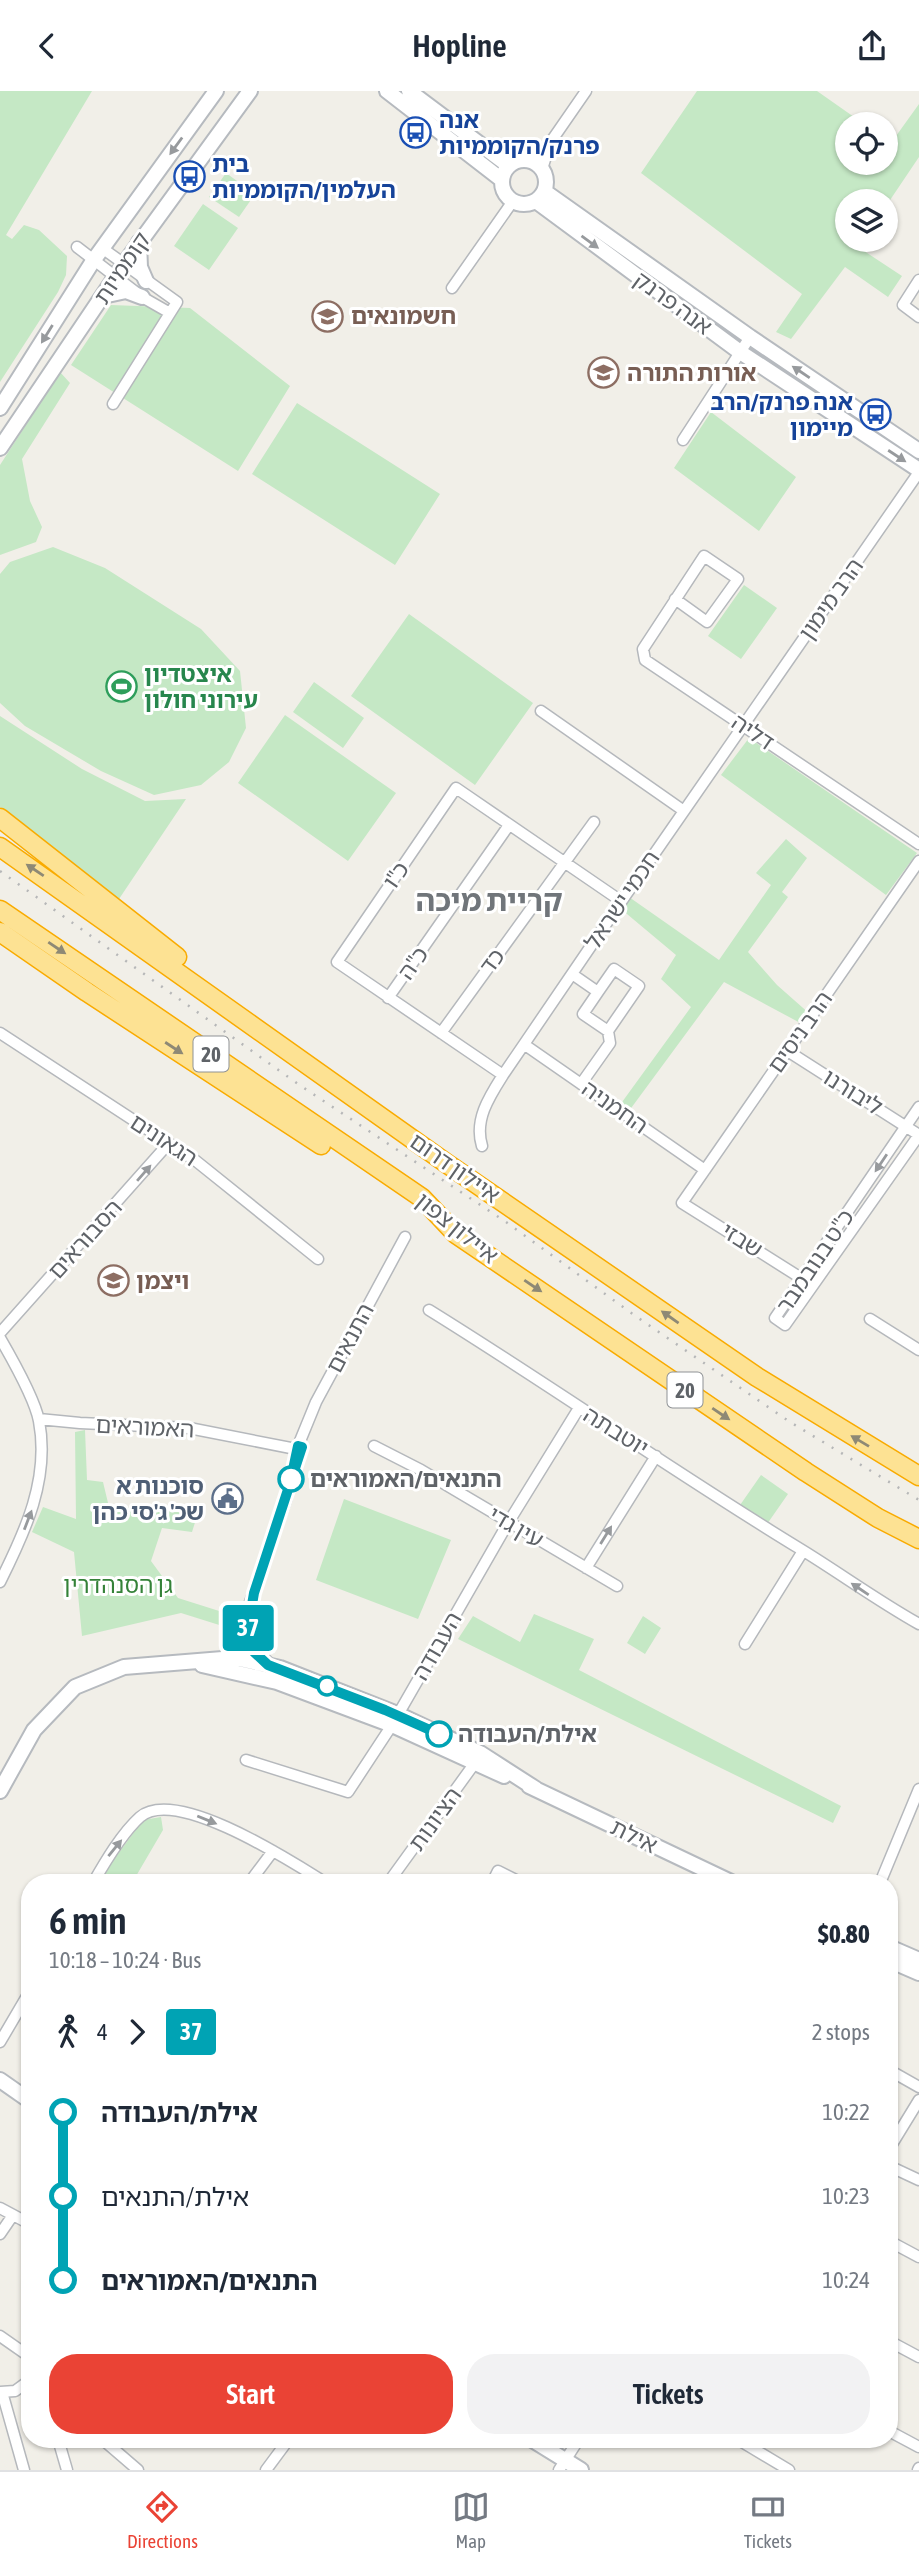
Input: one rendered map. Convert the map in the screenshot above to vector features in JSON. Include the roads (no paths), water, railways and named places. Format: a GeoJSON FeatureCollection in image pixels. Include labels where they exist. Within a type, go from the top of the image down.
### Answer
{"type":"FeatureCollection","features":[{"type":"Feature","properties":{"kind":"highway"},"geometry":{"type":"LineString","coordinates":[[0,818],[370,1109]]}},
{"type":"Feature","properties":{"kind":"highway","name":"איילון דרום"},"geometry":{"type":"LineString","coordinates":[[0,846],[370,1109],[757,1377],[919,1476]]}},
{"type":"Feature","properties":{"kind":"highway","name":"איילון צפון"},"geometry":{"type":"LineString","coordinates":[[0,910],[422,1198],[456,1234],[806,1472],[878,1518],[919,1539]]}},
{"type":"Feature","properties":{"kind":"highway"},"geometry":{"type":"LineString","coordinates":[[0,932],[456,1234]]}},
{"type":"Feature","properties":{"kind":"street","name":"קוממיות"},"geometry":{"type":"LineString","coordinates":[[0,408],[93,261],[216,91]]}},
{"type":"Feature","properties":{"kind":"street","name":"קוממיות"},"geometry":{"type":"LineString","coordinates":[[0,448],[139,242],[250,91]]}},
{"type":"Feature","properties":{"kind":"street"},"geometry":{"type":"LineString","coordinates":[[387,91],[506,173]]}},
{"type":"Feature","properties":{"kind":"street"},"geometry":{"type":"LineString","coordinates":[[409,91],[506,173],[506,195],[513,201],[521,204],[540,196],[546,184],[536,165],[523,160],[506,173]]}},
{"type":"Feature","properties":{"kind":"street"},"geometry":{"type":"LineString","coordinates":[[536,165],[583,92]]}},
{"type":"Feature","properties":{"kind":"street","name":"אנה פרנק"},"geometry":{"type":"LineString","coordinates":[[540,196],[919,451]]}},
{"type":"Feature","properties":{"kind":"street","name":"אנה פרנק"},"geometry":{"type":"LineString","coordinates":[[540,196],[740,352],[919,471]]}},
{"type":"Feature","properties":{"kind":"street"},"geometry":{"type":"LineString","coordinates":[[452,288],[513,201]]}},
{"type":"Feature","properties":{"kind":"street"},"geometry":{"type":"LineString","coordinates":[[139,242],[140,267],[146,281]]}},
{"type":"Feature","properties":{"kind":"street"},"geometry":{"type":"LineString","coordinates":[[77,247],[142,297],[170,313]]}},
{"type":"Feature","properties":{"kind":"street"},"geometry":{"type":"LineString","coordinates":[[102,248],[177,302],[113,404]]}},
{"type":"Feature","properties":{"kind":"street"},"geometry":{"type":"LineString","coordinates":[[919,281],[903,305],[919,317]]}},
{"type":"Feature","properties":{"kind":"street"},"geometry":{"type":"LineString","coordinates":[[103,296],[126,291],[142,297]]}},
{"type":"Feature","properties":{"kind":"street"},"geometry":{"type":"LineString","coordinates":[[683,440],[750,337]]}},
{"type":"Feature","properties":{"kind":"street","name":"הרב מימון"},"geometry":{"type":"LineString","coordinates":[[743,726],[919,471]]}},
{"type":"Feature","properties":{"kind":"street","name":"דליה"},"geometry":{"type":"LineString","coordinates":[[675,600],[708,622],[738,579],[704,556],[675,600],[643,649],[645,660],[919,844]]}},
{"type":"Feature","properties":{"kind":"street"},"geometry":{"type":"LineString","coordinates":[[541,711],[684,811]]}},
{"type":"Feature","properties":{"kind":"street","name":"חכמי ישראל"},"geometry":{"type":"LineString","coordinates":[[482,1146],[478,1132],[490,1095],[743,726]]}},
{"type":"Feature","properties":{"kind":"street","name":"כ\"ו"},"geometry":{"type":"LineString","coordinates":[[388,999],[337,962],[456,789],[509,825]]}},
{"type":"Feature","properties":{"kind":"street","name":"כד"},"geometry":{"type":"LineString","coordinates":[[441,1033],[594,822]]}},
{"type":"Feature","properties":{"kind":"street"},"geometry":{"type":"LineString","coordinates":[[509,825],[621,901]]}},
{"type":"Feature","properties":{"kind":"street","name":"כ\"ה"},"geometry":{"type":"LineString","coordinates":[[388,999],[509,825]]}},
{"type":"Feature","properties":{"kind":"street","name":"הרב ניסים"},"geometry":{"type":"LineString","coordinates":[[682,1203],[919,862]]}},
{"type":"Feature","properties":{"kind":"street"},"geometry":{"type":"LineString","coordinates":[[582,1084],[610,1043],[608,1031],[639,986],[614,969],[583,1014],[608,1031]]}},
{"type":"Feature","properties":{"kind":"street"},"geometry":{"type":"LineString","coordinates":[[572,974],[598,992]]}},
{"type":"Feature","properties":{"kind":"street"},"geometry":{"type":"LineString","coordinates":[[388,999],[503,1075]]}},
{"type":"Feature","properties":{"kind":"street","name":"הגאונים"},"geometry":{"type":"LineString","coordinates":[[0,1033],[197,1161],[318,1259]]}},
{"type":"Feature","properties":{"kind":"street","name":"החמניה"},"geometry":{"type":"LineString","coordinates":[[525,1045],[705,1170]]}},
{"type":"Feature","properties":{"kind":"street","name":"ליבורנו"},"geometry":{"type":"LineString","coordinates":[[786,1050],[919,1135]]}},
{"type":"Feature","properties":{"kind":"street","name":"כ\"ט בנובמבר"},"geometry":{"type":"LineString","coordinates":[[919,1107],[775,1318],[785,1325],[919,1135]]}},
{"type":"Feature","properties":{"kind":"street","name":"הסבוראים"},"geometry":{"type":"LineString","coordinates":[[0,1335],[169,1143]]}},
{"type":"Feature","properties":{"kind":"street","name":"שבזי"},"geometry":{"type":"LineString","coordinates":[[682,1203],[801,1278]]}},
{"type":"Feature","properties":{"kind":"street","name":"התנאים"},"geometry":{"type":"LineString","coordinates":[[240,1673],[240,1658],[254,1593],[316,1402],[405,1237]]}},
{"type":"Feature","properties":{"kind":"street","name":"יוטבתה"},"geometry":{"type":"LineString","coordinates":[[429,1310],[656,1456],[696,1485],[886,1606],[919,1624]]}},
{"type":"Feature","properties":{"kind":"street"},"geometry":{"type":"LineString","coordinates":[[870,1319],[919,1350]]}},
{"type":"Feature","properties":{"kind":"street"},"geometry":{"type":"LineString","coordinates":[[0,1335],[39,1419],[43,1453],[39,1486],[30,1517],[0,1582]]}},
{"type":"Feature","properties":{"kind":"street","name":"העבודה"},"geometry":{"type":"LineString","coordinates":[[246,1760],[348,1792],[395,1720],[508,1523],[579,1408]]}},
{"type":"Feature","properties":{"kind":"street","name":"האמוראים"},"geometry":{"type":"LineString","coordinates":[[39,1419],[189,1428],[300,1447]]}},
{"type":"Feature","properties":{"kind":"street","name":"עין גדי"},"geometry":{"type":"LineString","coordinates":[[374,1446],[421,1470],[617,1586]]}},
{"type":"Feature","properties":{"kind":"street"},"geometry":{"type":"LineString","coordinates":[[586,1568],[656,1456]]}},
{"type":"Feature","properties":{"kind":"street"},"geometry":{"type":"LineString","coordinates":[[745,1644],[803,1551]]}},
{"type":"Feature","properties":{"kind":"street"},"geometry":{"type":"LineString","coordinates":[[0,1552],[11,1560]]}},
{"type":"Feature","properties":{"kind":"street","name":"התנאים"},"geometry":{"type":"LineString","coordinates":[[240,1658],[254,1593]]}},
{"type":"Feature","properties":{"kind":"street"},"geometry":{"type":"LineString","coordinates":[[248,1628],[254,1652],[268,1665]]}},
{"type":"Feature","properties":{"kind":"street"},"geometry":{"type":"LineString","coordinates":[[0,1791],[34,1730],[75,1687],[124,1667],[240,1658]]}},
{"type":"Feature","properties":{"kind":"street","name":"אילת"},"geometry":{"type":"LineString","coordinates":[[240,1658],[268,1665],[395,1720],[714,1874]]}},
{"type":"Feature","properties":{"kind":"street","name":"אילת"},"geometry":{"type":"LineString","coordinates":[[191,1662],[278,1682],[395,1720]]}},
{"type":"Feature","properties":{"kind":"street","name":"הציונות"},"geometry":{"type":"LineString","coordinates":[[395,1874],[478,1759]]}},
{"type":"Feature","properties":{"kind":"street"},"geometry":{"type":"LineString","coordinates":[[884,1874],[919,1789]]}},
{"type":"Feature","properties":{"kind":"street"},"geometry":{"type":"LineString","coordinates":[[98,1874],[107,1858],[141,1816],[164,1809],[179,1809],[208,1819],[273,1851],[311,1874]]}},
{"type":"Feature","properties":{"kind":"street"},"geometry":{"type":"LineString","coordinates":[[256,1874],[273,1851]]}},
{"type":"Feature","properties":{"kind":"street"},"geometry":{"type":"LineString","coordinates":[[898,1954],[918,1971]]}},
{"type":"Feature","properties":{"kind":"street"},"geometry":{"type":"LineString","coordinates":[[898,1963],[918,1971]]}},
{"type":"Feature","properties":{"kind":"street"},"geometry":{"type":"LineString","coordinates":[[0,2042],[21,2006]]}},
{"type":"Feature","properties":{"kind":"street"},"geometry":{"type":"LineString","coordinates":[[898,2075],[919,2087]]}},
{"type":"Feature","properties":{"kind":"street"},"geometry":{"type":"LineString","coordinates":[[0,2080],[6,2089]]}},
{"type":"Feature","properties":{"kind":"street"},"geometry":{"type":"LineString","coordinates":[[898,2134],[919,2100]]}},
{"type":"Feature","properties":{"kind":"street"},"geometry":{"type":"LineString","coordinates":[[898,2170],[919,2180]]}},
{"type":"Feature","properties":{"kind":"street"},"geometry":{"type":"LineString","coordinates":[[0,2208],[21,2219]]}},
{"type":"Feature","properties":{"kind":"street"},"geometry":{"type":"LineString","coordinates":[[0,2234],[13,2215]]}},
{"type":"Feature","properties":{"kind":"street"},"geometry":{"type":"LineString","coordinates":[[898,2246],[919,2257]]}},
{"type":"Feature","properties":{"kind":"street"},"geometry":{"type":"LineString","coordinates":[[0,2336],[21,2351]]}},
{"type":"Feature","properties":{"kind":"street"},"geometry":{"type":"LineString","coordinates":[[898,2346],[919,2357]]}},
{"type":"Feature","properties":{"kind":"street"},"geometry":{"type":"LineString","coordinates":[[21,2388],[1,2392],[24,2470]]}},
{"type":"Feature","properties":{"kind":"street"},"geometry":{"type":"LineString","coordinates":[[898,2436],[919,2447]]}},
{"type":"Feature","properties":{"kind":"street"},"geometry":{"type":"LineString","coordinates":[[61,2448],[67,2470]]}},
{"type":"Feature","properties":{"kind":"street"},"geometry":{"type":"LineString","coordinates":[[112,2448],[138,2470]]}},
{"type":"Feature","properties":{"kind":"street"},"geometry":{"type":"LineString","coordinates":[[266,2470],[282,2448]]}},
{"type":"Feature","properties":{"kind":"street"},"geometry":{"type":"LineString","coordinates":[[542,2448],[563,2465],[581,2470]]}},
{"type":"Feature","properties":{"kind":"street"},"geometry":{"type":"LineString","coordinates":[[563,2465],[573,2448]]}},
{"type":"Feature","properties":{"kind":"street"},"geometry":{"type":"LineString","coordinates":[[752,2448],[789,2470]]}},
{"type":"Feature","properties":{"kind":"railway"},"geometry":{"type":"LineString","coordinates":[[0,871],[298,1084],[506,1222],[634,1315],[790,1422],[919,1500]]}},
{"type":"Feature","properties":{"kind":"place","name":"אנה פרנק/הקוממיות"},"geometry":{"type":"Point","coordinates":[416,133]}},
{"type":"Feature","properties":{"kind":"place","name":"בית העלמין/הקוממיות"},"geometry":{"type":"Point","coordinates":[189,177]}},
{"type":"Feature","properties":{"kind":"place","name":"חשמונאים"},"geometry":{"type":"Point","coordinates":[328,316]}},
{"type":"Feature","properties":{"kind":"place","name":"אורות התורה"},"geometry":{"type":"Point","coordinates":[604,373]}},
{"type":"Feature","properties":{"kind":"place","name":"אנה פרנק/הרב מיימון"},"geometry":{"type":"Point","coordinates":[876,415]}},
{"type":"Feature","properties":{"kind":"place","name":"איצטדיון עירוני חולון"},"geometry":{"type":"Point","coordinates":[121,687]}},
{"type":"Feature","properties":{"kind":"place","name":"ויצמן"},"geometry":{"type":"Point","coordinates":[113,1281]}},
{"type":"Feature","properties":{"kind":"place","name":"התנאים/האמוראים"},"geometry":{"type":"Point","coordinates":[291,1479]}},
{"type":"Feature","properties":{"kind":"place","name":"סוכנות א שכ' ג'סי כהן"},"geometry":{"type":"Point","coordinates":[227,1499]}},
{"type":"Feature","properties":{"kind":"place","name":"אילת/העבודה"},"geometry":{"type":"Point","coordinates":[439,1734]}},
{"type":"Feature","properties":{"kind":"district","name":"קריית מיכה"},"geometry":{"type":"Point","coordinates":[489,900]}},
{"type":"Feature","properties":{"kind":"park label","name":"גן הסנהדרין"},"geometry":{"type":"Point","coordinates":[118,1585]}}]}
